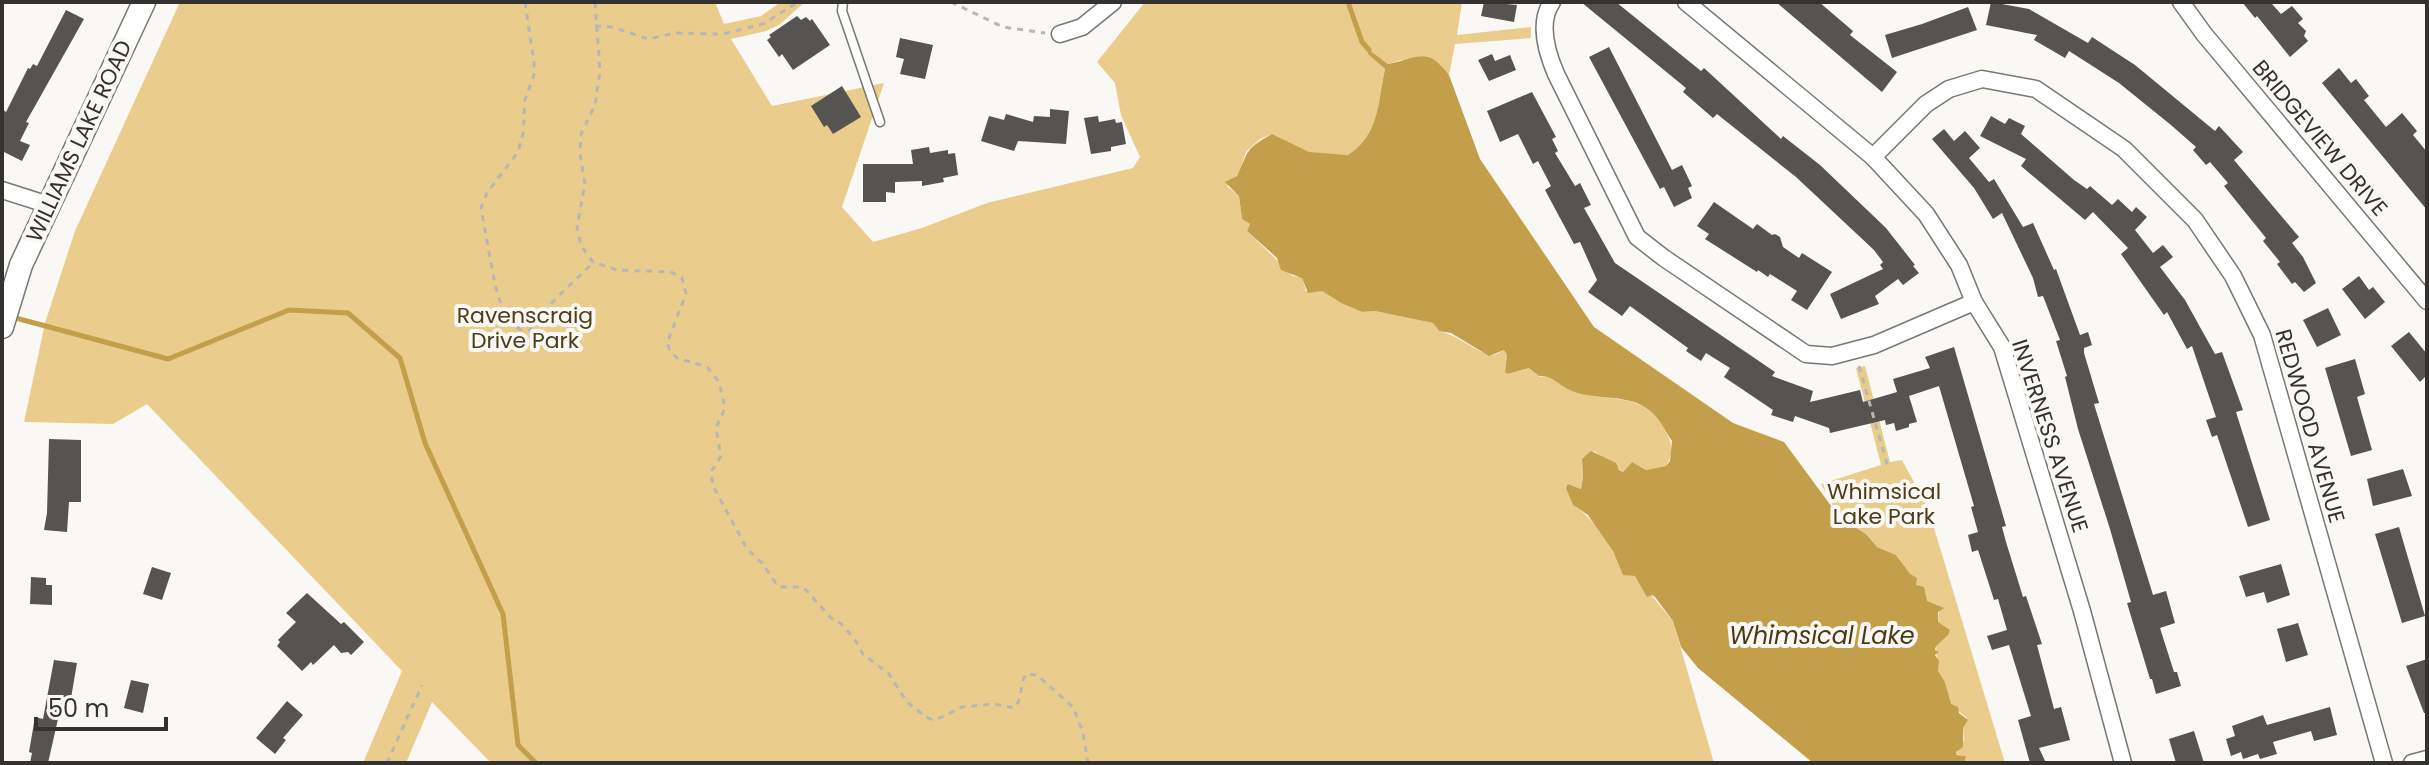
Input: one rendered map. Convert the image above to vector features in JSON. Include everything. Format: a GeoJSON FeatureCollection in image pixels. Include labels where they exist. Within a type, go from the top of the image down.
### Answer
{"type":"FeatureCollection","features":[{"type":"Feature","properties":{"kind":"main road","name":"WILLIAMS LAKE ROAD"},"geometry":{"type":"LineString","coordinates":[[2,327],[21,265],[144,2]]}},
{"type":"Feature","properties":{"kind":"street"},"geometry":{"type":"LineString","coordinates":[[1060,34],[1082,27],[1113,2]]}},
{"type":"Feature","properties":{"kind":"street"},"geometry":{"type":"LineString","coordinates":[[1552,2],[1545,25],[1548,56],[1637,237],[1664,258],[1806,354],[1832,356],[1874,345],[1974,302]]}},
{"type":"Feature","properties":{"kind":"street","name":"INVERNESS AVENUE"},"geometry":{"type":"LineString","coordinates":[[1686,2],[1873,157],[1926,214],[1959,265],[1974,302],[2002,347],[2082,611],[2123,763]]}},
{"type":"Feature","properties":{"kind":"street","name":"BRIDGEVIEW DRIVE"},"geometry":{"type":"LineString","coordinates":[[2181,2],[2204,34],[2427,301]]}},
{"type":"Feature","properties":{"kind":"street","name":"REDWOOD AVENUE"},"geometry":{"type":"LineString","coordinates":[[1873,157],[1926,104],[1949,89],[1982,79],[2036,89],[2124,149],[2195,220],[2233,276],[2262,335],[2384,763]]}},
{"type":"Feature","properties":{"kind":"street"},"geometry":{"type":"LineString","coordinates":[[2,190],[49,205]]}},
{"type":"Feature","properties":{"kind":"street"},"geometry":{"type":"LineString","coordinates":[[2412,763],[2427,759]]}},
{"type":"Feature","properties":{"kind":"lane"},"geometry":{"type":"LineString","coordinates":[[843,2],[845,22],[880,122]]}},
{"type":"Feature","properties":{"kind":"path"},"geometry":{"type":"LineString","coordinates":[[525,2],[534,75],[525,100],[523,134],[518,152],[487,193],[481,208],[495,285],[504,314],[513,325],[523,331],[530,330],[541,312],[593,262]]}},
{"type":"Feature","properties":{"kind":"path"},"geometry":{"type":"LineString","coordinates":[[595,2],[600,71],[595,105],[581,134],[580,154],[585,184],[577,227],[581,246],[593,262],[617,270],[671,272],[682,278],[686,294],[667,343],[677,358],[707,367],[719,382],[725,408],[716,428],[721,456],[711,472],[713,486],[747,549],[781,587],[802,587],[806,590],[854,638],[863,654],[889,674],[907,702],[933,720],[962,707],[994,704],[1014,708],[1018,705],[1026,674],[1037,675],[1073,707],[1083,733],[1088,763]]}},
{"type":"Feature","properties":{"kind":"path"},"geometry":{"type":"LineString","coordinates":[[595,26],[612,27],[648,39],[675,33],[723,34],[763,24],[798,2]]}},
{"type":"Feature","properties":{"kind":"path"},"geometry":{"type":"LineString","coordinates":[[951,2],[1003,27],[1060,34]]}},
{"type":"Feature","properties":{"kind":"path"},"geometry":{"type":"LineString","coordinates":[[1854,350],[1887,464]]}},
{"type":"Feature","properties":{"kind":"path"},"geometry":{"type":"LineString","coordinates":[[387,763],[422,685]]}},
{"type":"Feature","properties":{"kind":"green space","name":"Ravenscraig Drive Park"},"geometry":{"type":"Polygon","coordinates":[[[180,2],[715,2],[724,24],[761,16],[781,2],[805,2],[779,25],[731,39],[772,106],[884,83],[842,207],[873,242],[922,228],[987,203],[1133,168],[1140,157],[1121,115],[1115,83],[1097,62],[1145,2],[1462,2],[1457,35],[1531,27],[1531,38],[1455,44],[1449,75],[1440,64],[1401,60],[1388,64],[1369,51],[1385,69],[1376,117],[1359,147],[1349,155],[1312,153],[1272,134],[1260,139],[1246,152],[1239,173],[1227,186],[1239,196],[1242,219],[1250,224],[1247,231],[1293,276],[1302,277],[1306,291],[1322,291],[1362,312],[1375,311],[1433,323],[1439,331],[1488,354],[1504,350],[1507,355],[1505,371],[1508,374],[1529,368],[1540,377],[1553,379],[1574,391],[1637,404],[1657,418],[1671,444],[1666,466],[1646,470],[1632,462],[1623,472],[1594,451],[1582,459],[1581,489],[1568,484],[1573,505],[1603,535],[1623,574],[1635,576],[1673,621],[1714,763],[491,763],[432,702],[406,763],[363,763],[402,671],[147,404],[113,424],[24,422],[45,323],[75,231],[180,2]]]}},
{"type":"Feature","properties":{"kind":"green space","name":"Whimsical Lake Park"},"geometry":{"type":"Polygon","coordinates":[[[1865,366],[1890,462],[1902,460],[1928,508],[2005,763],[1964,763],[1965,756],[1956,754],[1964,740],[1963,728],[1967,718],[1950,704],[1945,682],[1938,673],[1936,645],[1948,635],[1938,622],[1939,610],[1927,601],[1896,555],[1877,547],[1866,534],[1840,518],[1821,484],[1881,465],[1856,368],[1865,366]]]}},
{"type":"Feature","properties":{"kind":"water","name":"Whimsical Lake"},"geometry":{"type":"Polygon","coordinates":[[[1369,50],[1388,64],[1428,57],[1449,75],[1480,159],[1594,327],[1733,423],[1784,442],[1840,518],[1866,534],[1877,547],[1896,555],[1910,574],[1917,578],[1916,585],[1924,587],[1927,601],[1944,608],[1938,612],[1938,622],[1950,630],[1936,646],[1935,650],[1939,652],[1935,655],[1951,704],[1958,707],[1959,713],[1968,720],[1963,728],[1963,747],[1956,752],[1957,755],[1966,756],[1964,763],[1813,763],[1698,668],[1681,647],[1673,621],[1655,597],[1647,597],[1635,576],[1623,575],[1613,551],[1588,515],[1573,505],[1566,488],[1568,484],[1581,489],[1582,459],[1591,451],[1616,463],[1623,472],[1632,462],[1646,470],[1666,466],[1670,461],[1672,441],[1660,421],[1642,405],[1572,391],[1529,368],[1508,374],[1505,372],[1507,355],[1504,350],[1489,356],[1451,333],[1439,331],[1433,323],[1375,311],[1362,312],[1322,291],[1308,293],[1302,278],[1281,270],[1277,258],[1247,231],[1250,224],[1242,219],[1239,196],[1225,182],[1237,176],[1249,151],[1257,144],[1272,134],[1309,152],[1348,155],[1366,138],[1376,117],[1385,69],[1368,54],[1369,50]]]}},
{"type":"Feature","properties":{"kind":"building"},"geometry":{"type":"Polygon","coordinates":[[[1484,2],[1517,5],[1514,22],[1481,16],[1484,2]]]}},
{"type":"Feature","properties":{"kind":"building"},"geometry":{"type":"Polygon","coordinates":[[[1581,2],[1616,2],[1701,71],[1704,68],[1781,139],[1783,136],[1820,165],[1886,228],[1919,273],[1903,285],[1898,279],[1875,296],[1879,304],[1841,319],[1830,294],[1883,269],[1880,265],[1883,262],[1874,250],[1796,177],[1717,114],[1713,118],[1683,92],[1686,88],[1581,2]]]}},
{"type":"Feature","properties":{"kind":"building"},"geometry":{"type":"Polygon","coordinates":[[[1776,2],[1819,2],[1853,31],[1850,35],[1897,72],[1882,92],[1776,2]]]}},
{"type":"Feature","properties":{"kind":"building"},"geometry":{"type":"Polygon","coordinates":[[[1991,2],[2029,9],[2088,43],[2092,37],[2135,65],[2215,131],[2219,126],[2243,152],[2234,160],[2299,237],[2292,243],[2316,283],[2304,292],[2295,282],[2292,284],[2263,241],[2266,238],[2224,186],[2228,183],[2210,162],[2206,165],[2193,150],[2196,147],[2171,125],[2119,83],[2069,51],[2065,58],[2034,40],[2037,35],[1986,25],[1991,2]]]}},
{"type":"Feature","properties":{"kind":"building"},"geometry":{"type":"Polygon","coordinates":[[[2242,2],[2274,2],[2272,4],[2281,14],[2292,6],[2303,19],[2298,23],[2306,31],[2304,36],[2308,41],[2290,57],[2242,2]]]}},
{"type":"Feature","properties":{"kind":"building"},"geometry":{"type":"Polygon","coordinates":[[[1968,7],[1977,30],[1892,58],[1885,35],[1968,7]]]}},
{"type":"Feature","properties":{"kind":"building"},"geometry":{"type":"Polygon","coordinates":[[[66,10],[84,19],[26,122],[29,123],[20,141],[30,145],[22,161],[2,151],[2,109],[6,112],[28,68],[33,64],[37,66],[66,10]]]}},
{"type":"Feature","properties":{"kind":"building"},"geometry":{"type":"Polygon","coordinates":[[[797,16],[801,20],[806,17],[810,21],[812,19],[830,45],[793,70],[767,40],[771,37],[769,35],[797,16]]]}},
{"type":"Feature","properties":{"kind":"building"},"geometry":{"type":"Polygon","coordinates":[[[900,38],[933,45],[925,79],[900,74],[904,59],[896,57],[900,38]]]}},
{"type":"Feature","properties":{"kind":"building"},"geometry":{"type":"Polygon","coordinates":[[[1609,47],[1672,170],[1682,165],[1692,186],[1688,188],[1692,198],[1674,207],[1664,187],[1660,189],[1589,57],[1609,47]]]}},
{"type":"Feature","properties":{"kind":"building"},"geometry":{"type":"Polygon","coordinates":[[[1492,54],[1495,61],[1510,55],[1516,70],[1489,81],[1478,60],[1492,54]]]}},
{"type":"Feature","properties":{"kind":"building"},"geometry":{"type":"Polygon","coordinates":[[[2339,68],[2351,83],[2356,79],[2369,96],[2364,100],[2386,127],[2402,113],[2417,131],[2413,135],[2427,152],[2427,210],[2322,83],[2339,68]]]}},
{"type":"Feature","properties":{"kind":"building"},"geometry":{"type":"Polygon","coordinates":[[[842,86],[861,117],[833,134],[827,125],[824,127],[811,106],[842,86]]]}},
{"type":"Feature","properties":{"kind":"building"},"geometry":{"type":"Polygon","coordinates":[[[1532,92],[1556,137],[1552,139],[1558,151],[1555,153],[1575,186],[1580,183],[1591,205],[1584,208],[1615,263],[1775,372],[1772,376],[1813,391],[1810,402],[1860,390],[1863,402],[1897,392],[1893,379],[1930,368],[1925,357],[1954,347],[2006,526],[2002,527],[2006,542],[2042,644],[2037,645],[2054,709],[2061,707],[2070,740],[2039,748],[2046,763],[2030,763],[2018,720],[2031,716],[2009,645],[1992,650],[1987,636],[2007,630],[1978,550],[1972,552],[1968,535],[1978,532],[1971,507],[1974,506],[1939,386],[1909,396],[1917,422],[1909,424],[1909,427],[1896,431],[1894,423],[1886,425],[1885,420],[1830,433],[1829,428],[1795,416],[1793,422],[1771,415],[1773,410],[1724,377],[1730,368],[1706,353],[1701,361],[1630,306],[1622,316],[1588,292],[1597,280],[1580,242],[1574,244],[1545,190],[1551,186],[1538,161],[1533,164],[1518,134],[1500,142],[1487,111],[1532,92]]]}},
{"type":"Feature","properties":{"kind":"building"},"geometry":{"type":"Polygon","coordinates":[[[1050,109],[1069,111],[1066,144],[1018,141],[1014,151],[981,141],[989,116],[1004,120],[1006,114],[1033,122],[1034,116],[1050,117],[1050,109]]]}},
{"type":"Feature","properties":{"kind":"building"},"geometry":{"type":"Polygon","coordinates":[[[1098,116],[1099,122],[1115,119],[1116,123],[1122,122],[1126,144],[1111,147],[1111,151],[1091,154],[1084,118],[1098,116]]]}},
{"type":"Feature","properties":{"kind":"building"},"geometry":{"type":"Polygon","coordinates":[[[1991,116],[2005,124],[2009,118],[2025,126],[2021,134],[2074,180],[2087,189],[2090,186],[2112,205],[2118,199],[2132,212],[2136,207],[2147,217],[2135,230],[2153,253],[2163,245],[2173,257],[2160,267],[2185,300],[2215,354],[2222,352],[2243,410],[2236,412],[2270,520],[2248,527],[2217,435],[2212,437],[2206,420],[2216,417],[2192,346],[2187,349],[2167,312],[2164,315],[2121,254],[2128,248],[2093,212],[2085,220],[2021,166],[2026,159],[1980,136],[1991,116]]]}},
{"type":"Feature","properties":{"kind":"building"},"geometry":{"type":"Polygon","coordinates":[[[1944,129],[1954,141],[1965,131],[1980,148],[1969,158],[1989,182],[1994,179],[2023,227],[2033,223],[2056,269],[2080,335],[2088,332],[2092,345],[2084,348],[2084,353],[2099,403],[2094,404],[2153,595],[2166,591],[2175,623],[2160,628],[2181,686],[2156,694],[2127,603],[2131,602],[2110,529],[2078,429],[2056,341],[2060,340],[2043,296],[2038,297],[2033,278],[2002,213],[1993,219],[1974,188],[1932,139],[1944,129]]]}},
{"type":"Feature","properties":{"kind":"building"},"geometry":{"type":"Polygon","coordinates":[[[929,147],[930,153],[948,150],[948,154],[955,153],[958,175],[943,178],[944,182],[922,186],[922,181],[895,182],[895,193],[886,192],[886,202],[863,202],[863,164],[913,164],[911,150],[929,147]]]}},
{"type":"Feature","properties":{"kind":"building"},"geometry":{"type":"Polygon","coordinates":[[[1714,202],[1753,229],[1757,224],[1780,237],[1783,247],[1799,258],[1802,253],[1832,272],[1807,310],[1791,300],[1797,291],[1770,274],[1768,277],[1757,272],[1705,239],[1709,234],[1697,226],[1714,202]]]}},
{"type":"Feature","properties":{"kind":"building"},"geometry":{"type":"Polygon","coordinates":[[[2359,276],[2369,290],[2373,287],[2385,302],[2365,319],[2342,289],[2359,276]]]}},
{"type":"Feature","properties":{"kind":"building"},"geometry":{"type":"Polygon","coordinates":[[[2328,308],[2341,335],[2317,347],[2303,320],[2328,308]]]}},
{"type":"Feature","properties":{"kind":"building"},"geometry":{"type":"Polygon","coordinates":[[[2409,332],[2427,354],[2427,375],[2420,382],[2391,346],[2409,332]]]}},
{"type":"Feature","properties":{"kind":"building"},"geometry":{"type":"Polygon","coordinates":[[[2355,359],[2365,394],[2357,397],[2372,450],[2351,456],[2325,368],[2355,359]]]}},
{"type":"Feature","properties":{"kind":"building"},"geometry":{"type":"Polygon","coordinates":[[[49,439],[81,440],[81,502],[69,502],[67,532],[44,530],[49,439]]]}},
{"type":"Feature","properties":{"kind":"building"},"geometry":{"type":"Polygon","coordinates":[[[2403,469],[2412,496],[2373,506],[2367,479],[2403,469]]]}},
{"type":"Feature","properties":{"kind":"building"},"geometry":{"type":"Polygon","coordinates":[[[2399,527],[2425,616],[2402,623],[2375,534],[2399,527]]]}},
{"type":"Feature","properties":{"kind":"building"},"geometry":{"type":"Polygon","coordinates":[[[2281,564],[2290,595],[2267,603],[2264,592],[2246,597],[2239,576],[2281,564]]]}},
{"type":"Feature","properties":{"kind":"building"},"geometry":{"type":"Polygon","coordinates":[[[152,567],[171,573],[162,600],[143,594],[152,567]]]}},
{"type":"Feature","properties":{"kind":"building"},"geometry":{"type":"Polygon","coordinates":[[[31,577],[46,578],[46,585],[52,585],[52,605],[30,604],[31,577]]]}},
{"type":"Feature","properties":{"kind":"building"},"geometry":{"type":"Polygon","coordinates":[[[307,593],[364,642],[351,655],[341,653],[334,645],[302,671],[277,646],[278,640],[296,622],[286,613],[307,593]]]}},
{"type":"Feature","properties":{"kind":"building"},"geometry":{"type":"Polygon","coordinates":[[[2298,623],[2308,655],[2286,662],[2277,629],[2298,623]]]}},
{"type":"Feature","properties":{"kind":"building"},"geometry":{"type":"Polygon","coordinates":[[[2427,659],[2427,713],[2424,713],[2406,666],[2427,659]]]}},
{"type":"Feature","properties":{"kind":"building"},"geometry":{"type":"Polygon","coordinates":[[[54,660],[77,663],[71,698],[63,697],[48,763],[30,763],[35,717],[43,719],[54,660]]]}},
{"type":"Feature","properties":{"kind":"building"},"geometry":{"type":"Polygon","coordinates":[[[131,680],[149,684],[143,713],[124,708],[131,680]]]}},
{"type":"Feature","properties":{"kind":"building"},"geometry":{"type":"Polygon","coordinates":[[[287,701],[303,715],[283,738],[286,740],[275,754],[256,738],[287,701]]]}},
{"type":"Feature","properties":{"kind":"building"},"geometry":{"type":"Polygon","coordinates":[[[2330,707],[2337,735],[2314,741],[2311,731],[2273,742],[2277,754],[2260,759],[2258,754],[2243,759],[2241,752],[2231,756],[2226,739],[2235,736],[2232,726],[2263,715],[2267,725],[2330,707]]]}},
{"type":"Feature","properties":{"kind":"building"},"geometry":{"type":"Polygon","coordinates":[[[2194,731],[2204,763],[2176,763],[2169,739],[2194,731]]]}},
{"type":"Feature","properties":{"kind":"waterway"},"geometry":{"type":"LineString","coordinates":[[1348,2],[1362,42],[1369,50]]}},
{"type":"Feature","properties":{"kind":"waterway"},"geometry":{"type":"LineString","coordinates":[[12,317],[168,359],[289,310],[348,313],[400,358],[425,443],[503,614],[518,745],[536,763]]}}]}
